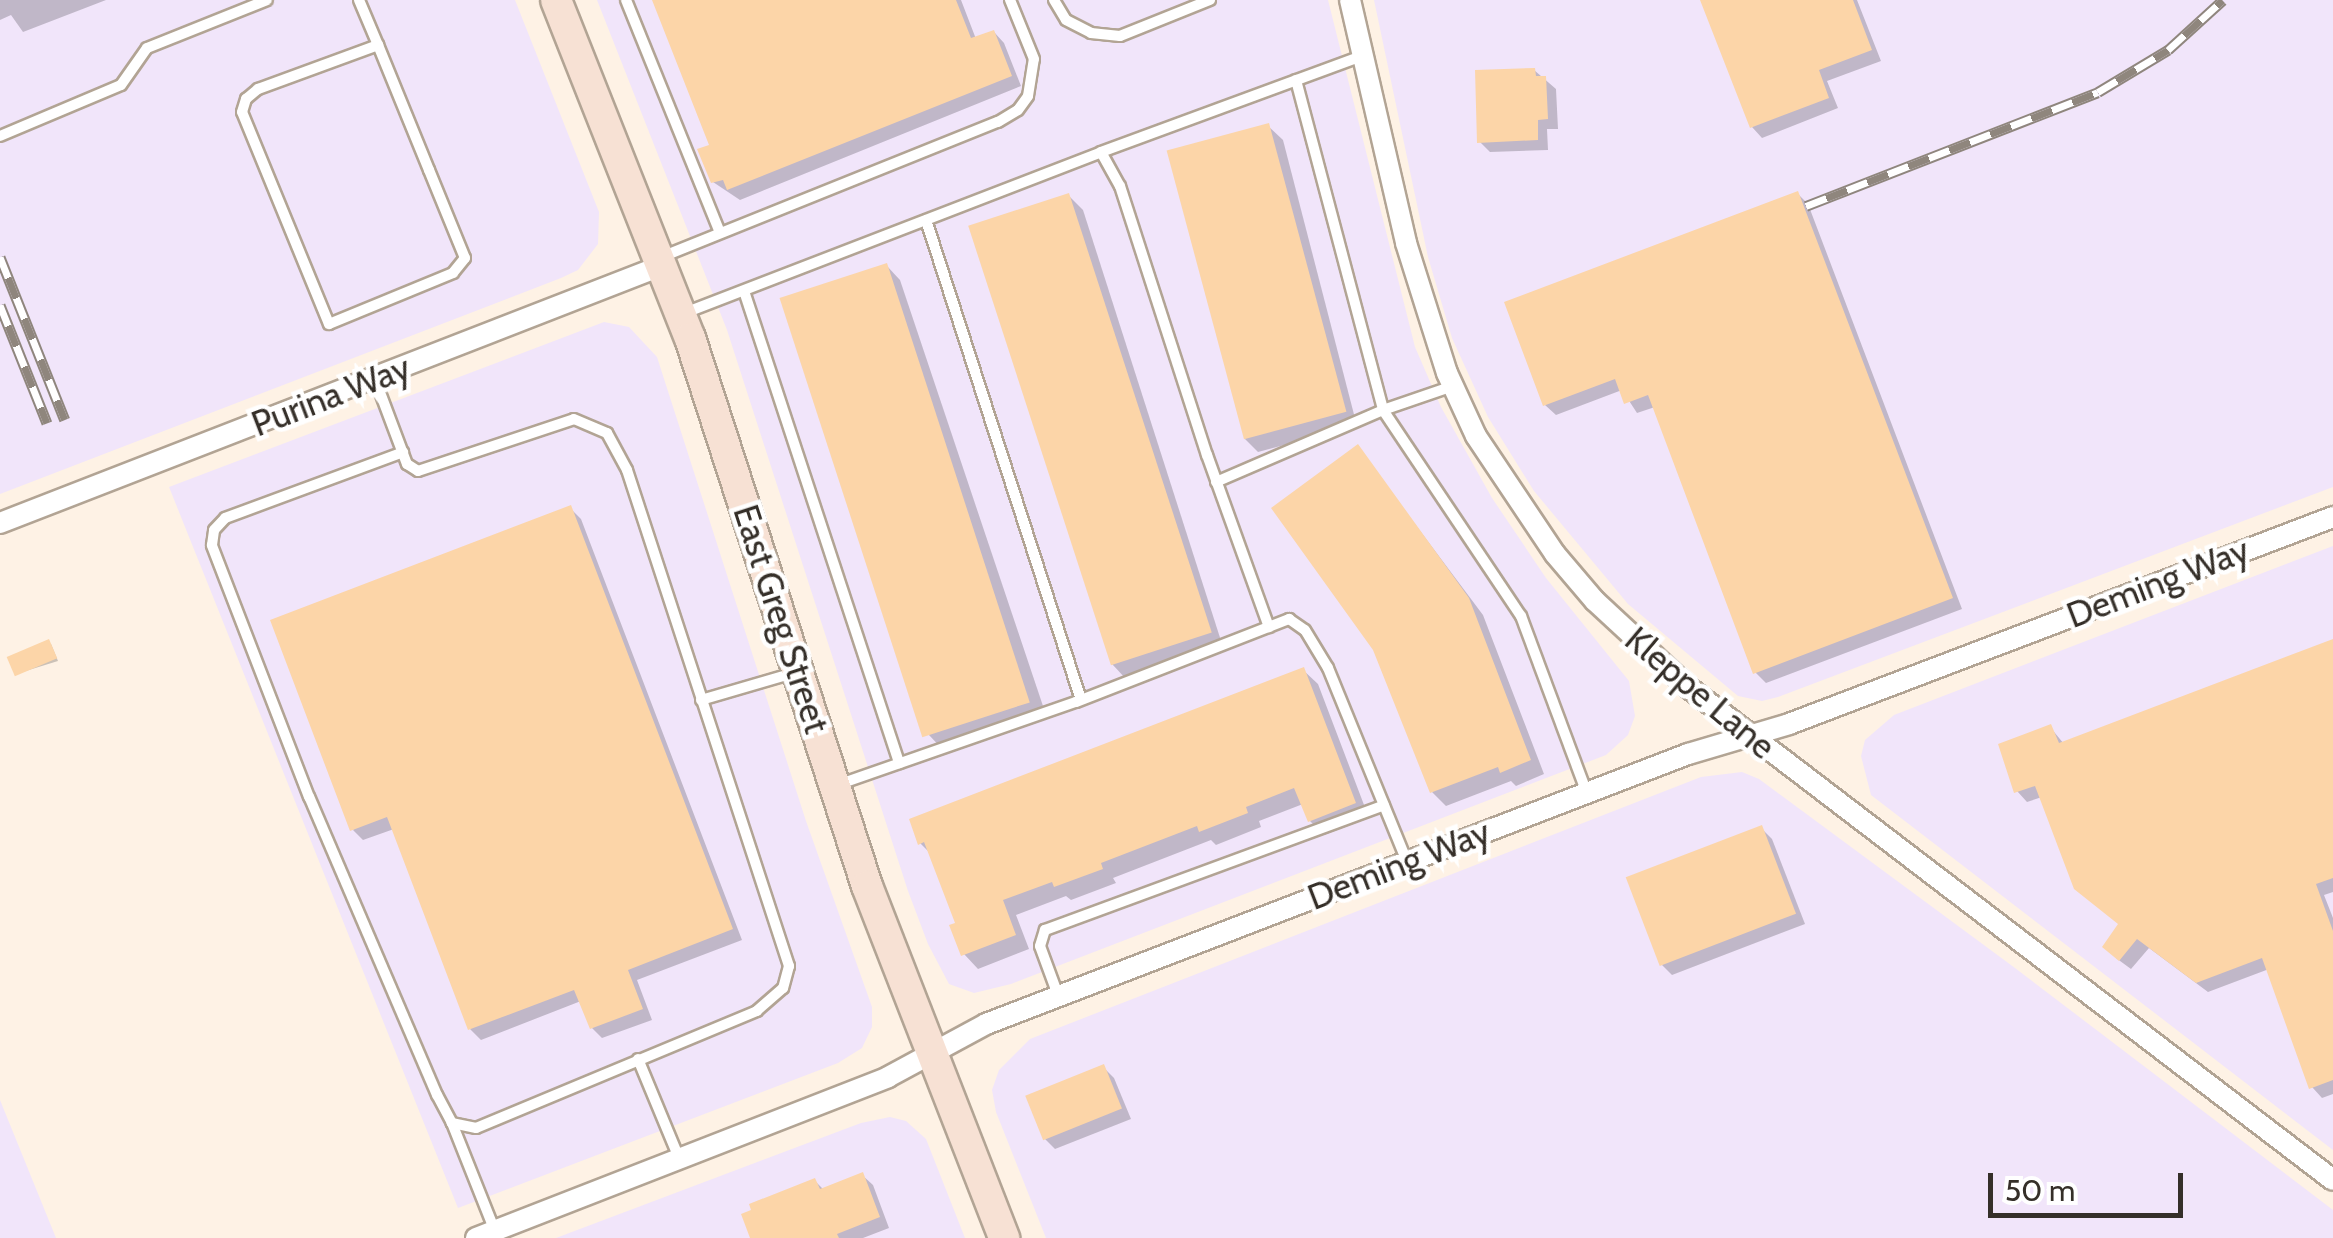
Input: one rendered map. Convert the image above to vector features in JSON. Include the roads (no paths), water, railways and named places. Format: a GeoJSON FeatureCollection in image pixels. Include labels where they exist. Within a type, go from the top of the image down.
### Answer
{"type":"FeatureCollection","features":[{"type":"Feature","properties":{"kind":"main road","name":"East Greg Street"},"geometry":{"type":"LineString","coordinates":[[556,0],[681,315],[867,886],[1004,1238]]}},
{"type":"Feature","properties":{"kind":"street","name":"Kleppe Lane"},"geometry":{"type":"LineString","coordinates":[[1350,0],[1406,243],[1452,386],[1511,493],[1575,578],[1644,650],[1749,735],[2333,1180]]}},
{"type":"Feature","properties":{"kind":"street","name":"Purina Way"},"geometry":{"type":"LineString","coordinates":[[0,523],[375,379],[660,262]]}},
{"type":"Feature","properties":{"kind":"street","name":"Deming Way"},"geometry":{"type":"LineString","coordinates":[[486,1234],[888,1077],[986,1024],[1587,793],[2333,516]]}},
{"type":"Feature","properties":{"kind":"lane"},"geometry":{"type":"LineString","coordinates":[[0,136],[121,85],[147,48],[267,0]]}},
{"type":"Feature","properties":{"kind":"lane"},"geometry":{"type":"LineString","coordinates":[[359,0],[378,45],[465,258],[454,274],[329,324],[242,112],[246,99],[258,89],[378,45]]}},
{"type":"Feature","properties":{"kind":"lane"},"geometry":{"type":"LineString","coordinates":[[626,0],[720,233]]}},
{"type":"Feature","properties":{"kind":"lane"},"geometry":{"type":"LineString","coordinates":[[660,262],[720,233],[998,122],[1018,110],[1028,96],[1034,59],[1010,0]]}},
{"type":"Feature","properties":{"kind":"lane"},"geometry":{"type":"LineString","coordinates":[[1054,0],[1066,20],[1090,33],[1120,36],[1210,0]]}},
{"type":"Feature","properties":{"kind":"lane"},"geometry":{"type":"LineString","coordinates":[[681,315],[1101,152],[1362,56]]}},
{"type":"Feature","properties":{"kind":"lane"},"geometry":{"type":"LineString","coordinates":[[1296,80],[1383,410],[1521,616],[1587,793]]}},
{"type":"Feature","properties":{"kind":"lane"},"geometry":{"type":"LineString","coordinates":[[1101,152],[1120,186],[1216,482],[1268,627]]}},
{"type":"Feature","properties":{"kind":"lane"},"geometry":{"type":"LineString","coordinates":[[926,220],[1081,700]]}},
{"type":"Feature","properties":{"kind":"lane"},"geometry":{"type":"LineString","coordinates":[[744,291],[899,763]]}},
{"type":"Feature","properties":{"kind":"lane"},"geometry":{"type":"LineString","coordinates":[[375,379],[407,464],[418,471],[574,418],[607,432],[626,470],[789,972],[784,988],[757,1011],[476,1128],[452,1123]]}},
{"type":"Feature","properties":{"kind":"lane"},"geometry":{"type":"LineString","coordinates":[[1216,482],[1383,410],[1452,386]]}},
{"type":"Feature","properties":{"kind":"lane"},"geometry":{"type":"LineString","coordinates":[[403,452],[225,518],[214,530],[212,545],[309,797],[452,1123],[486,1234]]}},
{"type":"Feature","properties":{"kind":"lane"},"geometry":{"type":"LineString","coordinates":[[834,786],[1081,700],[1289,618],[1305,630],[1328,668],[1407,862]]}},
{"type":"Feature","properties":{"kind":"lane"},"geometry":{"type":"LineString","coordinates":[[701,700],[798,672]]}},
{"type":"Feature","properties":{"kind":"lane"},"geometry":{"type":"LineString","coordinates":[[1059,996],[1040,946],[1045,930],[1384,805]]}},
{"type":"Feature","properties":{"kind":"lane"},"geometry":{"type":"LineString","coordinates":[[638,1060],[680,1158]]}},
{"type":"Feature","properties":{"kind":"railway"},"geometry":{"type":"LineString","coordinates":[[1806,206],[2098,92],[2168,50],[2223,0]]}},
{"type":"Feature","properties":{"kind":"railway"},"geometry":{"type":"LineString","coordinates":[[0,257],[65,420]]}},
{"type":"Feature","properties":{"kind":"railway"},"geometry":{"type":"LineString","coordinates":[[0,305],[47,423]]}}]}
